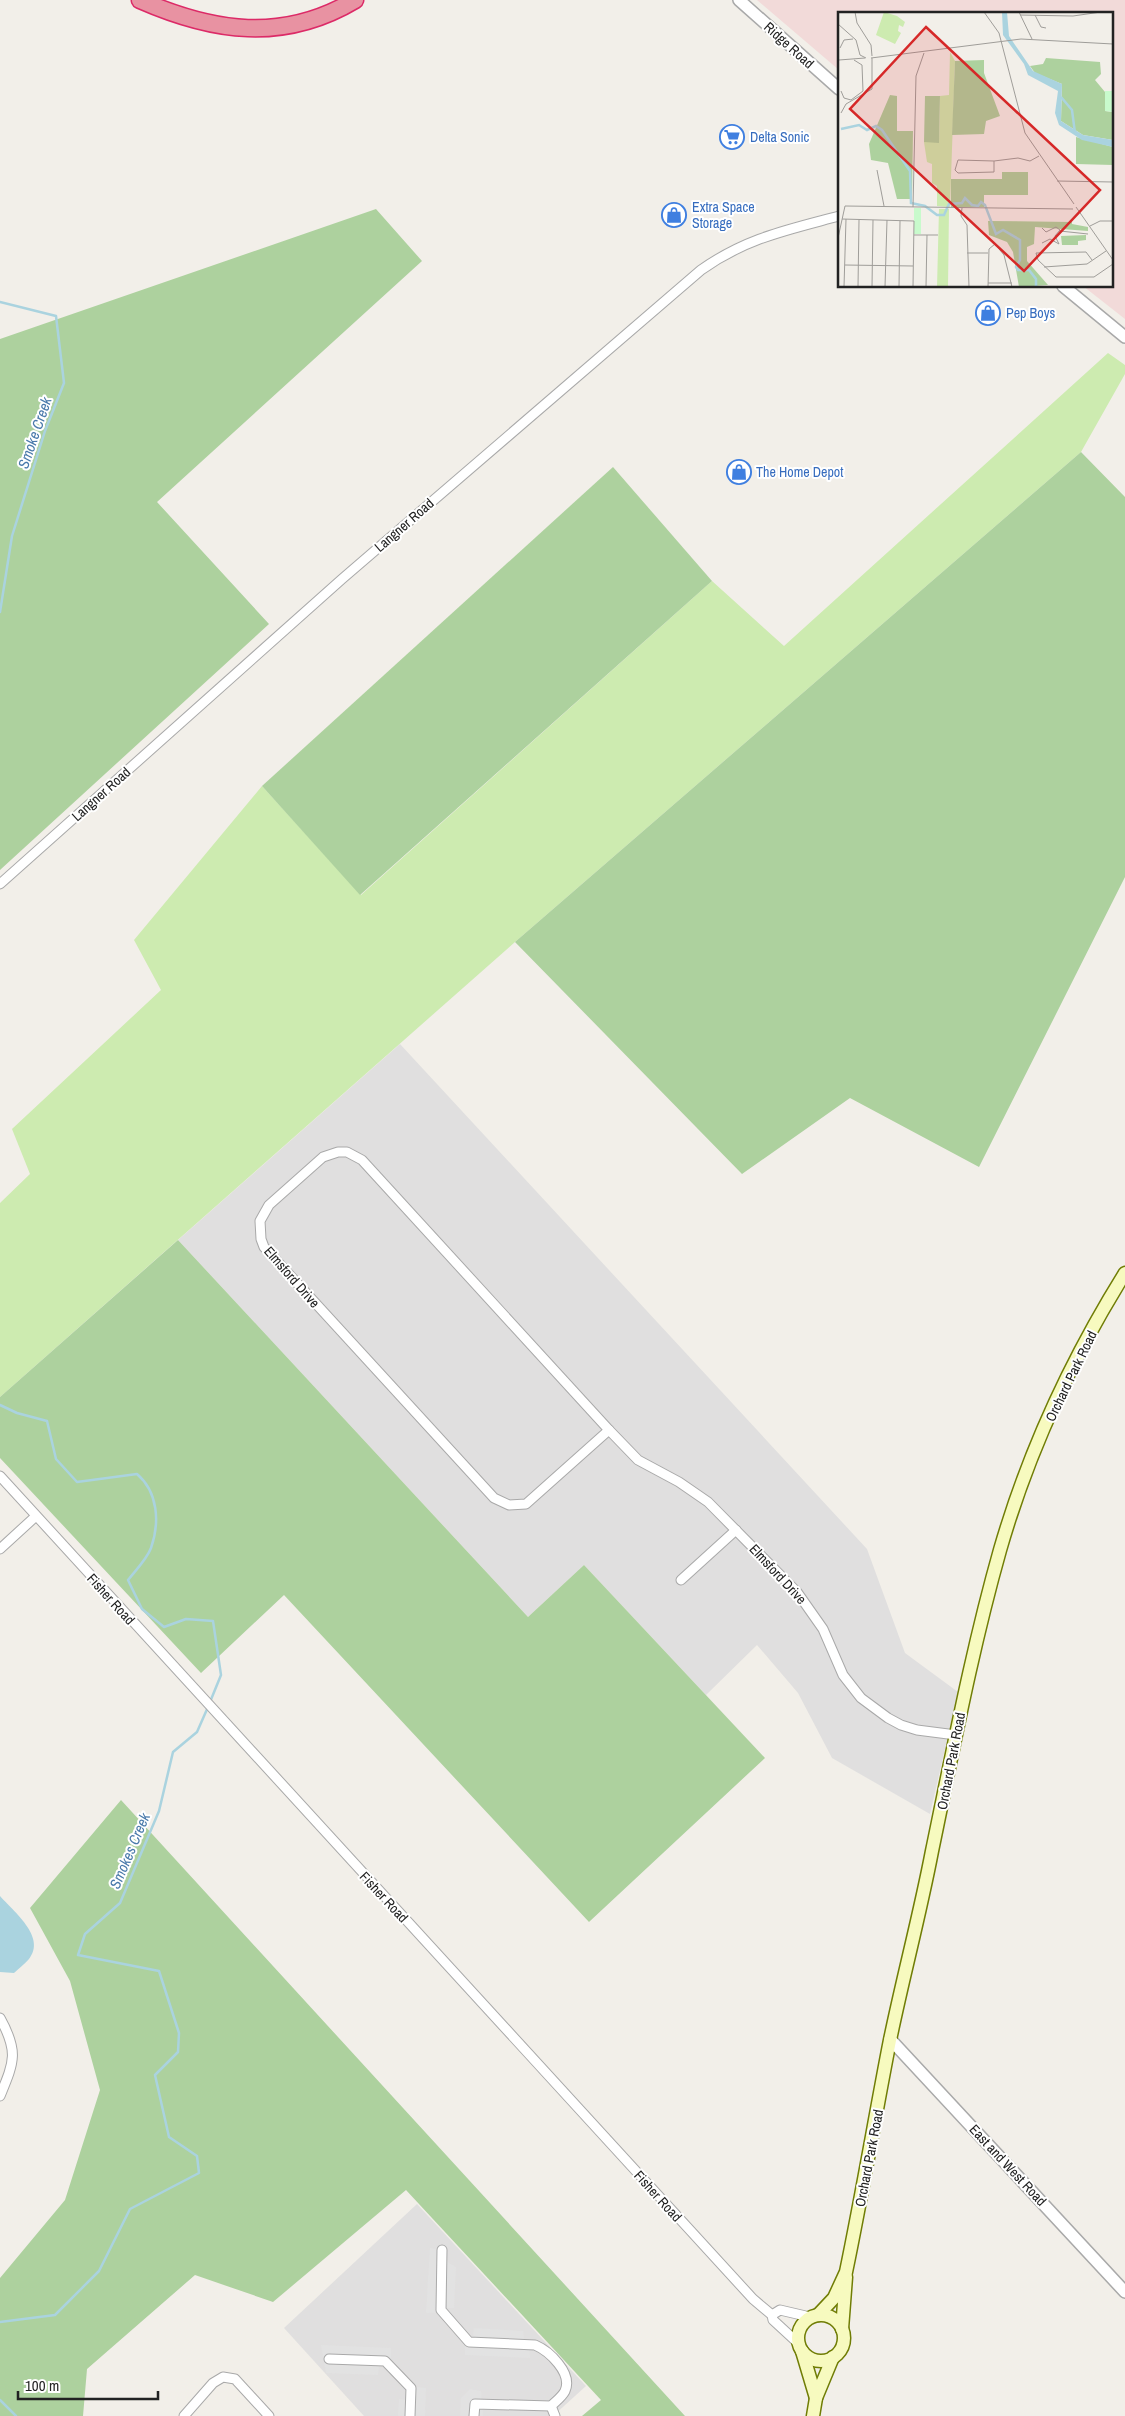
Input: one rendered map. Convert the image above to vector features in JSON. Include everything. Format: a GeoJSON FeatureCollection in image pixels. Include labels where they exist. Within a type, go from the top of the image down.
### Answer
{"type":"FeatureCollection","features":[{"type":"Feature","properties":{"kind":"highway"},"geometry":{"type":"LineString","coordinates":[[140,0],[195,20],[223,27],[250,29],[271,29],[299,23],[331,13],[355,0]]}},
{"type":"Feature","properties":{"kind":"main road","name":"Orchard Park Road"},"geometry":{"type":"LineString","coordinates":[[842,2329],[846,2272],[890,2039],[918,1922],[970,1667],[1000,1550],[1018,1495],[1070,1374],[1125,1274]]}},
{"type":"Feature","properties":{"kind":"main road","name":"Orchard Park Road"},"geometry":{"type":"LineString","coordinates":[[814,2316],[834,2298],[846,2272]]}},
{"type":"Feature","properties":{"kind":"main road"},"geometry":{"type":"LineString","coordinates":[[813,2416],[816,2398],[833,2357],[843,2346],[842,2329],[834,2318],[814,2316],[800,2326],[798,2333],[800,2348],[816,2398]]}},
{"type":"Feature","properties":{"kind":"main road"},"geometry":{"type":"LineString","coordinates":[[800,2348],[811,2359],[818,2361],[833,2357]]}},
{"type":"Feature","properties":{"kind":"street","name":"Ridge Road"},"geometry":{"type":"LineString","coordinates":[[739,0],[838,88]]}},
{"type":"Feature","properties":{"kind":"street","name":"Langner Road"},"geometry":{"type":"LineString","coordinates":[[0,884],[342,579],[701,270],[729,253],[768,234],[838,216]]}},
{"type":"Feature","properties":{"kind":"street"},"geometry":{"type":"LineString","coordinates":[[1065,288],[1125,337]]}},
{"type":"Feature","properties":{"kind":"street","name":"Elmsford Drive"},"geometry":{"type":"LineString","coordinates":[[609,1430],[534,1499],[517,1506],[501,1503],[494,1498],[270,1256],[261,1239],[260,1230],[264,1212],[269,1205],[323,1157],[338,1152],[356,1155],[638,1460],[696,1492],[797,1592],[823,1629],[843,1675],[861,1698],[901,1725],[917,1730],[956,1735]]}},
{"type":"Feature","properties":{"kind":"street","name":"Fisher Road"},"geometry":{"type":"LineString","coordinates":[[0,1476],[211,1710],[752,2299],[772,2315],[772,2320],[800,2348]]}},
{"type":"Feature","properties":{"kind":"street"},"geometry":{"type":"LineString","coordinates":[[0,1548],[36,1516]]}},
{"type":"Feature","properties":{"kind":"street"},"geometry":{"type":"LineString","coordinates":[[682,1580],[736,1530]]}},
{"type":"Feature","properties":{"kind":"street"},"geometry":{"type":"LineString","coordinates":[[0,2018],[11,2038],[13,2064],[0,2096]]}},
{"type":"Feature","properties":{"kind":"street","name":"East and West Road"},"geometry":{"type":"LineString","coordinates":[[890,2039],[1125,2292]]}},
{"type":"Feature","properties":{"kind":"street"},"geometry":{"type":"LineString","coordinates":[[442,2250],[441,2310],[469,2342],[534,2345],[543,2349],[560,2366],[566,2378],[564,2393],[551,2406],[475,2404],[474,2416]]}},
{"type":"Feature","properties":{"kind":"street"},"geometry":{"type":"LineString","coordinates":[[772,2315],[780,2310],[814,2316]]}},
{"type":"Feature","properties":{"kind":"street"},"geometry":{"type":"LineString","coordinates":[[329,2359],[385,2361],[411,2388],[410,2416]]}},
{"type":"Feature","properties":{"kind":"street"},"geometry":{"type":"LineString","coordinates":[[184,2416],[213,2383],[223,2377],[235,2379],[270,2416]]}},
{"type":"Feature","properties":{"kind":"street"},"geometry":{"type":"LineString","coordinates":[[551,2406],[555,2416]]}},
{"type":"Feature","properties":{"kind":"shaded area"},"geometry":{"type":"Polygon","coordinates":[[[757,0],[1125,0],[1125,319],[1086,288],[1112,288],[1112,12],[838,12],[838,69],[757,0]]]}},
{"type":"Feature","properties":{"kind":"shaded area"},"geometry":{"type":"Polygon","coordinates":[[[400,1044],[867,1549],[905,1653],[958,1692],[930,1814],[832,1758],[798,1693],[757,1645],[706,1695],[584,1565],[528,1617],[178,1240],[400,1044]]]}},
{"type":"Feature","properties":{"kind":"shaded area"},"geometry":{"type":"Polygon","coordinates":[[[417,2204],[586,2386],[553,2416],[364,2416],[284,2328],[417,2204]]]}},
{"type":"Feature","properties":{"kind":"shaded area"},"geometry":{"type":"Polygon","coordinates":[[[430,2248],[437,2249],[449,2263],[456,2267],[454,2308],[447,2308],[447,2312],[426,2313],[430,2248]]]}},
{"type":"Feature","properties":{"kind":"shaded area"},"geometry":{"type":"Polygon","coordinates":[[[474,2328],[523,2331],[524,2339],[529,2340],[530,2358],[465,2355],[465,2346],[473,2336],[474,2328]]]}},
{"type":"Feature","properties":{"kind":"shaded area"},"geometry":{"type":"Polygon","coordinates":[[[321,2345],[391,2348],[391,2359],[379,2366],[378,2375],[326,2373],[321,2345]]]}},
{"type":"Feature","properties":{"kind":"shaded area"},"geometry":{"type":"Polygon","coordinates":[[[417,2387],[426,2388],[425,2416],[398,2416],[399,2399],[408,2400],[417,2387]]]}},
{"type":"Feature","properties":{"kind":"shaded area"},"geometry":{"type":"Polygon","coordinates":[[[470,2389],[481,2391],[483,2416],[460,2416],[461,2398],[470,2389]]]}},
{"type":"Feature","properties":{"kind":"green space"},"geometry":{"type":"Polygon","coordinates":[[[376,209],[422,261],[157,502],[269,624],[0,870],[0,339],[376,209]]]}},
{"type":"Feature","properties":{"kind":"green space"},"geometry":{"type":"Polygon","coordinates":[[[1108,353],[1125,365],[1125,374],[1081,452],[515,942],[0,1397],[0,1203],[30,1174],[12,1129],[161,990],[134,940],[262,786],[361,895],[712,581],[784,646],[1108,353]]]}},
{"type":"Feature","properties":{"kind":"green space"},"geometry":{"type":"Polygon","coordinates":[[[1081,452],[1125,497],[1125,877],[979,1167],[850,1098],[742,1174],[515,942],[1081,452]]]}},
{"type":"Feature","properties":{"kind":"green space"},"geometry":{"type":"Polygon","coordinates":[[[613,467],[712,581],[360,895],[262,786],[613,467]]]}},
{"type":"Feature","properties":{"kind":"green space"},"geometry":{"type":"Polygon","coordinates":[[[178,1240],[528,1617],[584,1565],[765,1758],[589,1922],[284,1595],[201,1673],[0,1458],[0,1397],[178,1240]]]}},
{"type":"Feature","properties":{"kind":"green space"},"geometry":{"type":"Polygon","coordinates":[[[121,1800],[685,2416],[582,2416],[601,2400],[406,2190],[273,2302],[195,2275],[87,2369],[83,2416],[0,2416],[0,2278],[65,2200],[100,2090],[70,1981],[30,1908],[121,1800]]]}},
{"type":"Feature","properties":{"kind":"water"},"geometry":{"type":"Polygon","coordinates":[[[0,1896],[26,1925],[34,1942],[33,1951],[29,1959],[14,1973],[0,1972],[0,1896]]]}},
{"type":"Feature","properties":{"kind":"waterway","name":"Smoke Creek"},"geometry":{"type":"LineString","coordinates":[[0,302],[56,316],[64,383],[45,431],[12,536],[0,612]]}},
{"type":"Feature","properties":{"kind":"waterway","name":"Smokes Creek"},"geometry":{"type":"LineString","coordinates":[[0,1405],[17,1413],[47,1421],[56,1459],[77,1482],[137,1474],[144,1481],[153,1498],[156,1528],[149,1552],[128,1580],[142,1609],[164,1627],[186,1619],[213,1621],[221,1675],[210,1702]]}},
{"type":"Feature","properties":{"kind":"waterway","name":"Smokes Creek"},"geometry":{"type":"LineString","coordinates":[[0,2322],[55,2315],[99,2271],[130,2209],[199,2173],[197,2156],[169,2137],[155,2075],[178,2052],[179,2033],[159,1971],[78,1955],[85,1934],[120,1903],[159,1811],[173,1752],[197,1732],[208,1707]]}},
{"type":"Feature","properties":{"kind":"waterway","name":"Smokes Creek"},"geometry":{"type":"LineString","coordinates":[[0,2400],[16,2416]]}},
{"type":"Feature","properties":{"kind":"place","name":"Delta Sonic"},"geometry":{"type":"Point","coordinates":[732,137]}},
{"type":"Feature","properties":{"kind":"place","name":"Extra Space Storage"},"geometry":{"type":"Point","coordinates":[674,215]}},
{"type":"Feature","properties":{"kind":"place","name":"Pep Boys"},"geometry":{"type":"Point","coordinates":[988,313]}},
{"type":"Feature","properties":{"kind":"place","name":"The Home Depot"},"geometry":{"type":"Point","coordinates":[739,472]}}]}
